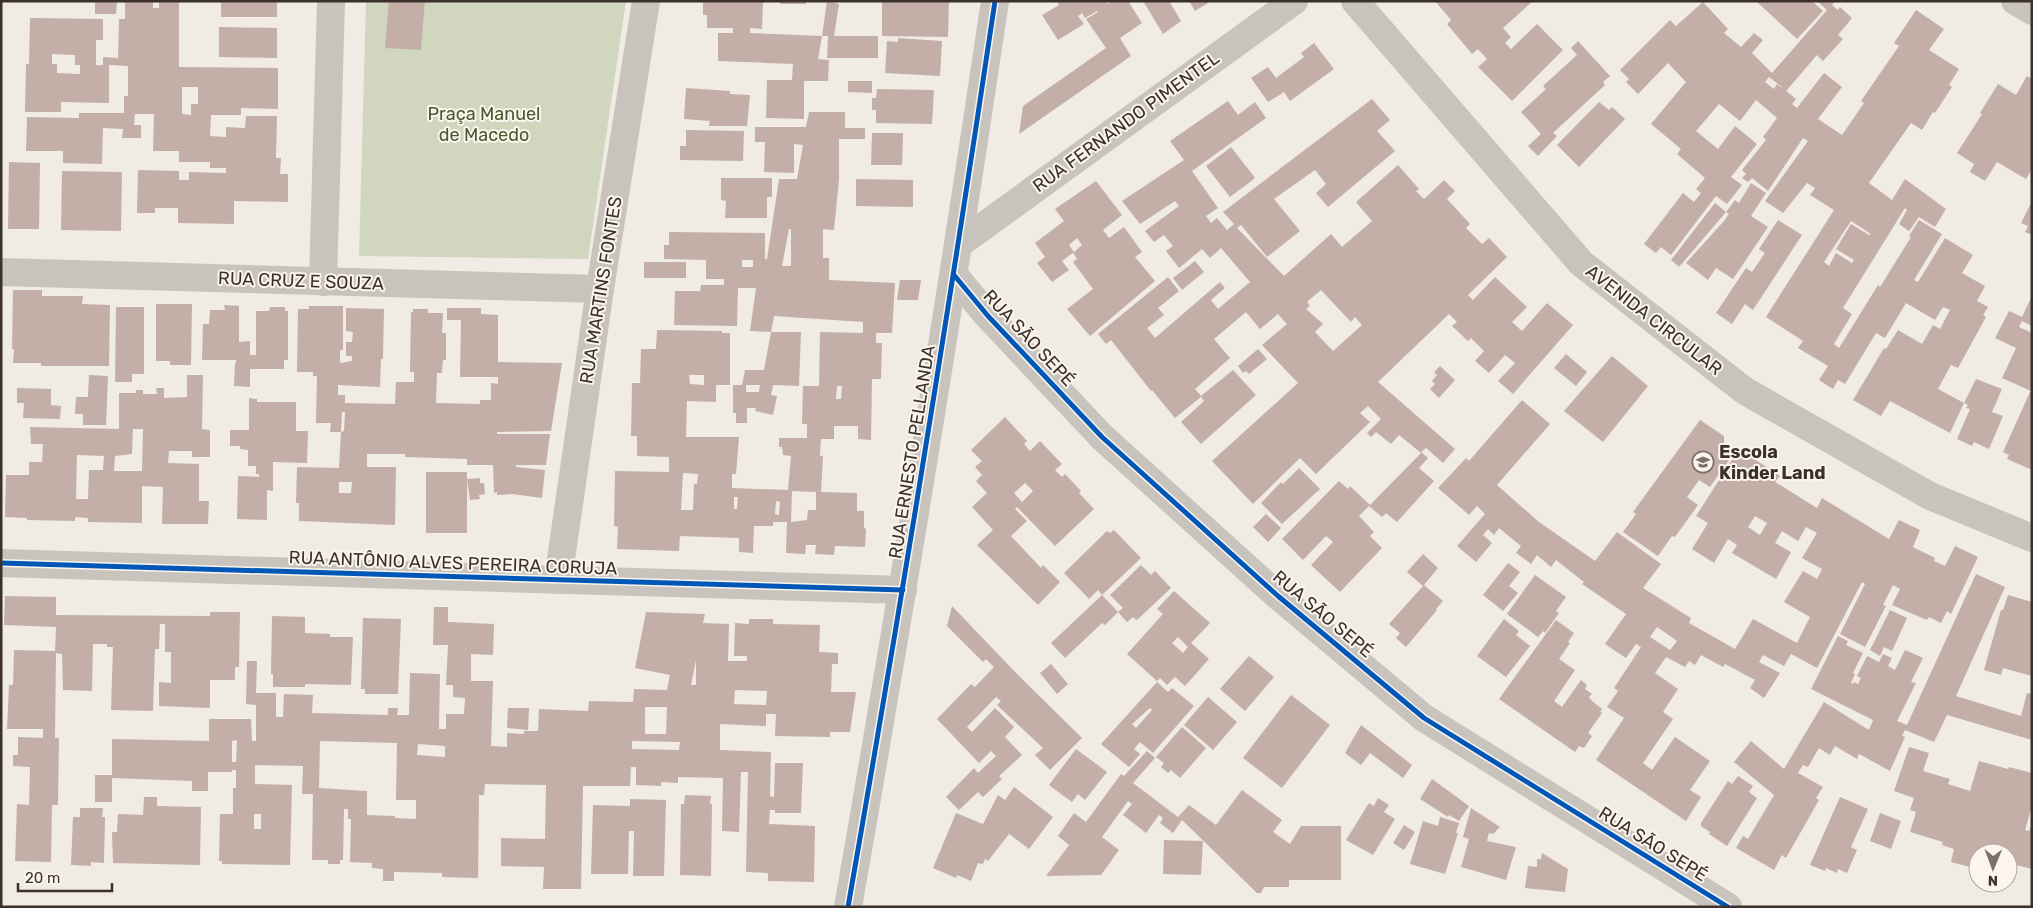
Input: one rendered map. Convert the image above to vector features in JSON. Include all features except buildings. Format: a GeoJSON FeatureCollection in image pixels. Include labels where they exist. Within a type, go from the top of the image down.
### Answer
{"type":"FeatureCollection","features":[{"type":"Feature","properties":{"kind":"street"},"geometry":{"type":"LineString","coordinates":[[323,282],[331,1]]}},
{"type":"Feature","properties":{"kind":"street","name":"RUA MARTINS FONTES"},"geometry":{"type":"LineString","coordinates":[[558,580],[600,290],[646,1]]}},
{"type":"Feature","properties":{"kind":"street","name":"RUA ERNESTO PELLANDA"},"geometry":{"type":"LineString","coordinates":[[848,907],[903,590],[959,244],[995,1]]}},
{"type":"Feature","properties":{"kind":"street","name":"RUA FERNANDO PIMENTEL"},"geometry":{"type":"LineString","coordinates":[[959,244],[1294,1]]}},
{"type":"Feature","properties":{"kind":"street","name":"AVENIDA CIRCULAR"},"geometry":{"type":"LineString","coordinates":[[1355,1],[1581,263],[1745,391],[1930,496],[2032,538]]}},
{"type":"Feature","properties":{"kind":"street"},"geometry":{"type":"LineString","coordinates":[[2015,1],[2032,11]]}},
{"type":"Feature","properties":{"kind":"street","name":"RUA CRUZ E SOUZA"},"geometry":{"type":"LineString","coordinates":[[1,272],[600,290]]}},
{"type":"Feature","properties":{"kind":"street","name":"RUA SÃO SEPÉ"},"geometry":{"type":"LineString","coordinates":[[954,275],[988,316],[1102,437],[1278,596],[1424,718],[1728,907]]}},
{"type":"Feature","properties":{"kind":"street","name":"RUA ANTÔNIO ALVES PEREIRA CORUJA"},"geometry":{"type":"LineString","coordinates":[[1,563],[903,590]]}},
{"type":"Feature","properties":{"kind":"green space","name":"Praça Manuel de Macedo"},"geometry":{"type":"Polygon","coordinates":[[[366,1],[626,1],[588,259],[359,256],[366,1]]]}},
{"type":"Feature","properties":{"kind":"cycle path"},"geometry":{"type":"LineString","coordinates":[[848,907],[924,454],[995,1]]}},
{"type":"Feature","properties":{"kind":"cycle path"},"geometry":{"type":"LineString","coordinates":[[954,275],[988,316],[1102,437],[1278,596],[1424,718],[1728,907]]}},
{"type":"Feature","properties":{"kind":"cycle path"},"geometry":{"type":"LineString","coordinates":[[1,563],[903,590]]}},
{"type":"Feature","properties":{"kind":"place","name":"Escola Kinder Land"},"geometry":{"type":"Point","coordinates":[1703,462]}}]}
